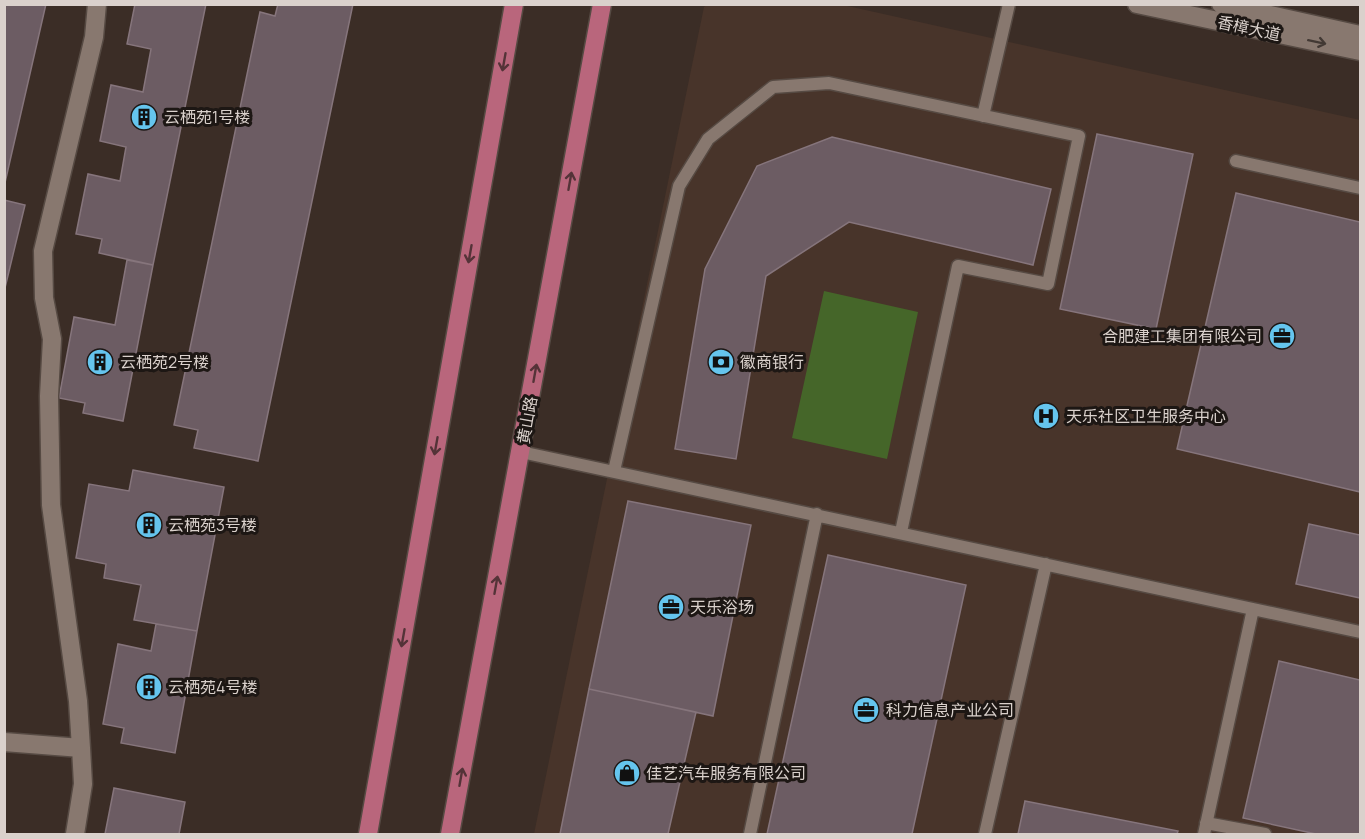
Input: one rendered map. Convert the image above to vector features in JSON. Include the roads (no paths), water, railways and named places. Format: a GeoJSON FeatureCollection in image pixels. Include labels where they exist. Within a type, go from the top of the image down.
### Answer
{"type":"FeatureCollection","features":[{"type":"Feature","properties":{"kind":"main road"},"geometry":{"type":"LineString","coordinates":[[369,834],[514,4]]}},
{"type":"Feature","properties":{"kind":"main road","name":"黄山路"},"geometry":{"type":"LineString","coordinates":[[450,834],[602,4]]}},
{"type":"Feature","properties":{"kind":"street"},"geometry":{"type":"LineString","coordinates":[[75,834],[83,784],[78,701],[51,505],[49,396],[52,339],[44,298],[43,251],[94,37],[97,4]]}},
{"type":"Feature","properties":{"kind":"street","name":"香樟大道"},"geometry":{"type":"LineString","coordinates":[[1137,4],[1360,51]]}},
{"type":"Feature","properties":{"kind":"street","name":"香樟大道"},"geometry":{"type":"LineString","coordinates":[[1221,4],[1360,35]]}},
{"type":"Feature","properties":{"kind":"street"},"geometry":{"type":"LineString","coordinates":[[4,742],[81,748]]}},
{"type":"Feature","properties":{"kind":"lane"},"geometry":{"type":"LineString","coordinates":[[983,116],[1009,4]]}},
{"type":"Feature","properties":{"kind":"lane"},"geometry":{"type":"LineString","coordinates":[[614,471],[679,186],[708,139],[773,87],[829,83],[1079,136],[1048,284],[958,266],[901,532]]}},
{"type":"Feature","properties":{"kind":"lane"},"geometry":{"type":"LineString","coordinates":[[1236,161],[1360,188]]}},
{"type":"Feature","properties":{"kind":"lane"},"geometry":{"type":"LineString","coordinates":[[521,452],[1360,632]]}},
{"type":"Feature","properties":{"kind":"lane"},"geometry":{"type":"LineString","coordinates":[[750,834],[817,514]]}},
{"type":"Feature","properties":{"kind":"lane"},"geometry":{"type":"LineString","coordinates":[[985,834],[1046,564]]}},
{"type":"Feature","properties":{"kind":"lane"},"geometry":{"type":"LineString","coordinates":[[1252,609],[1205,829],[1265,834]]}},
{"type":"Feature","properties":{"kind":"place","name":"云栖苑1号楼"},"geometry":{"type":"Point","coordinates":[144,117]}},
{"type":"Feature","properties":{"kind":"place","name":"合肥建工集团有限公司"},"geometry":{"type":"Point","coordinates":[1282,336]}},
{"type":"Feature","properties":{"kind":"place","name":"云栖苑2号楼"},"geometry":{"type":"Point","coordinates":[100,362]}},
{"type":"Feature","properties":{"kind":"place","name":"徽商银行"},"geometry":{"type":"Point","coordinates":[721,362]}},
{"type":"Feature","properties":{"kind":"place","name":"天乐社区卫生服务中心"},"geometry":{"type":"Point","coordinates":[1046,416]}},
{"type":"Feature","properties":{"kind":"place","name":"云栖苑3号楼"},"geometry":{"type":"Point","coordinates":[149,525]}},
{"type":"Feature","properties":{"kind":"place","name":"天乐浴场"},"geometry":{"type":"Point","coordinates":[671,607]}},
{"type":"Feature","properties":{"kind":"place","name":"云栖苑4号楼"},"geometry":{"type":"Point","coordinates":[149,687]}},
{"type":"Feature","properties":{"kind":"place","name":"科力信息产业公司"},"geometry":{"type":"Point","coordinates":[866,710]}},
{"type":"Feature","properties":{"kind":"place","name":"佳艺汽车服务有限公司"},"geometry":{"type":"Point","coordinates":[627,773]}}]}
